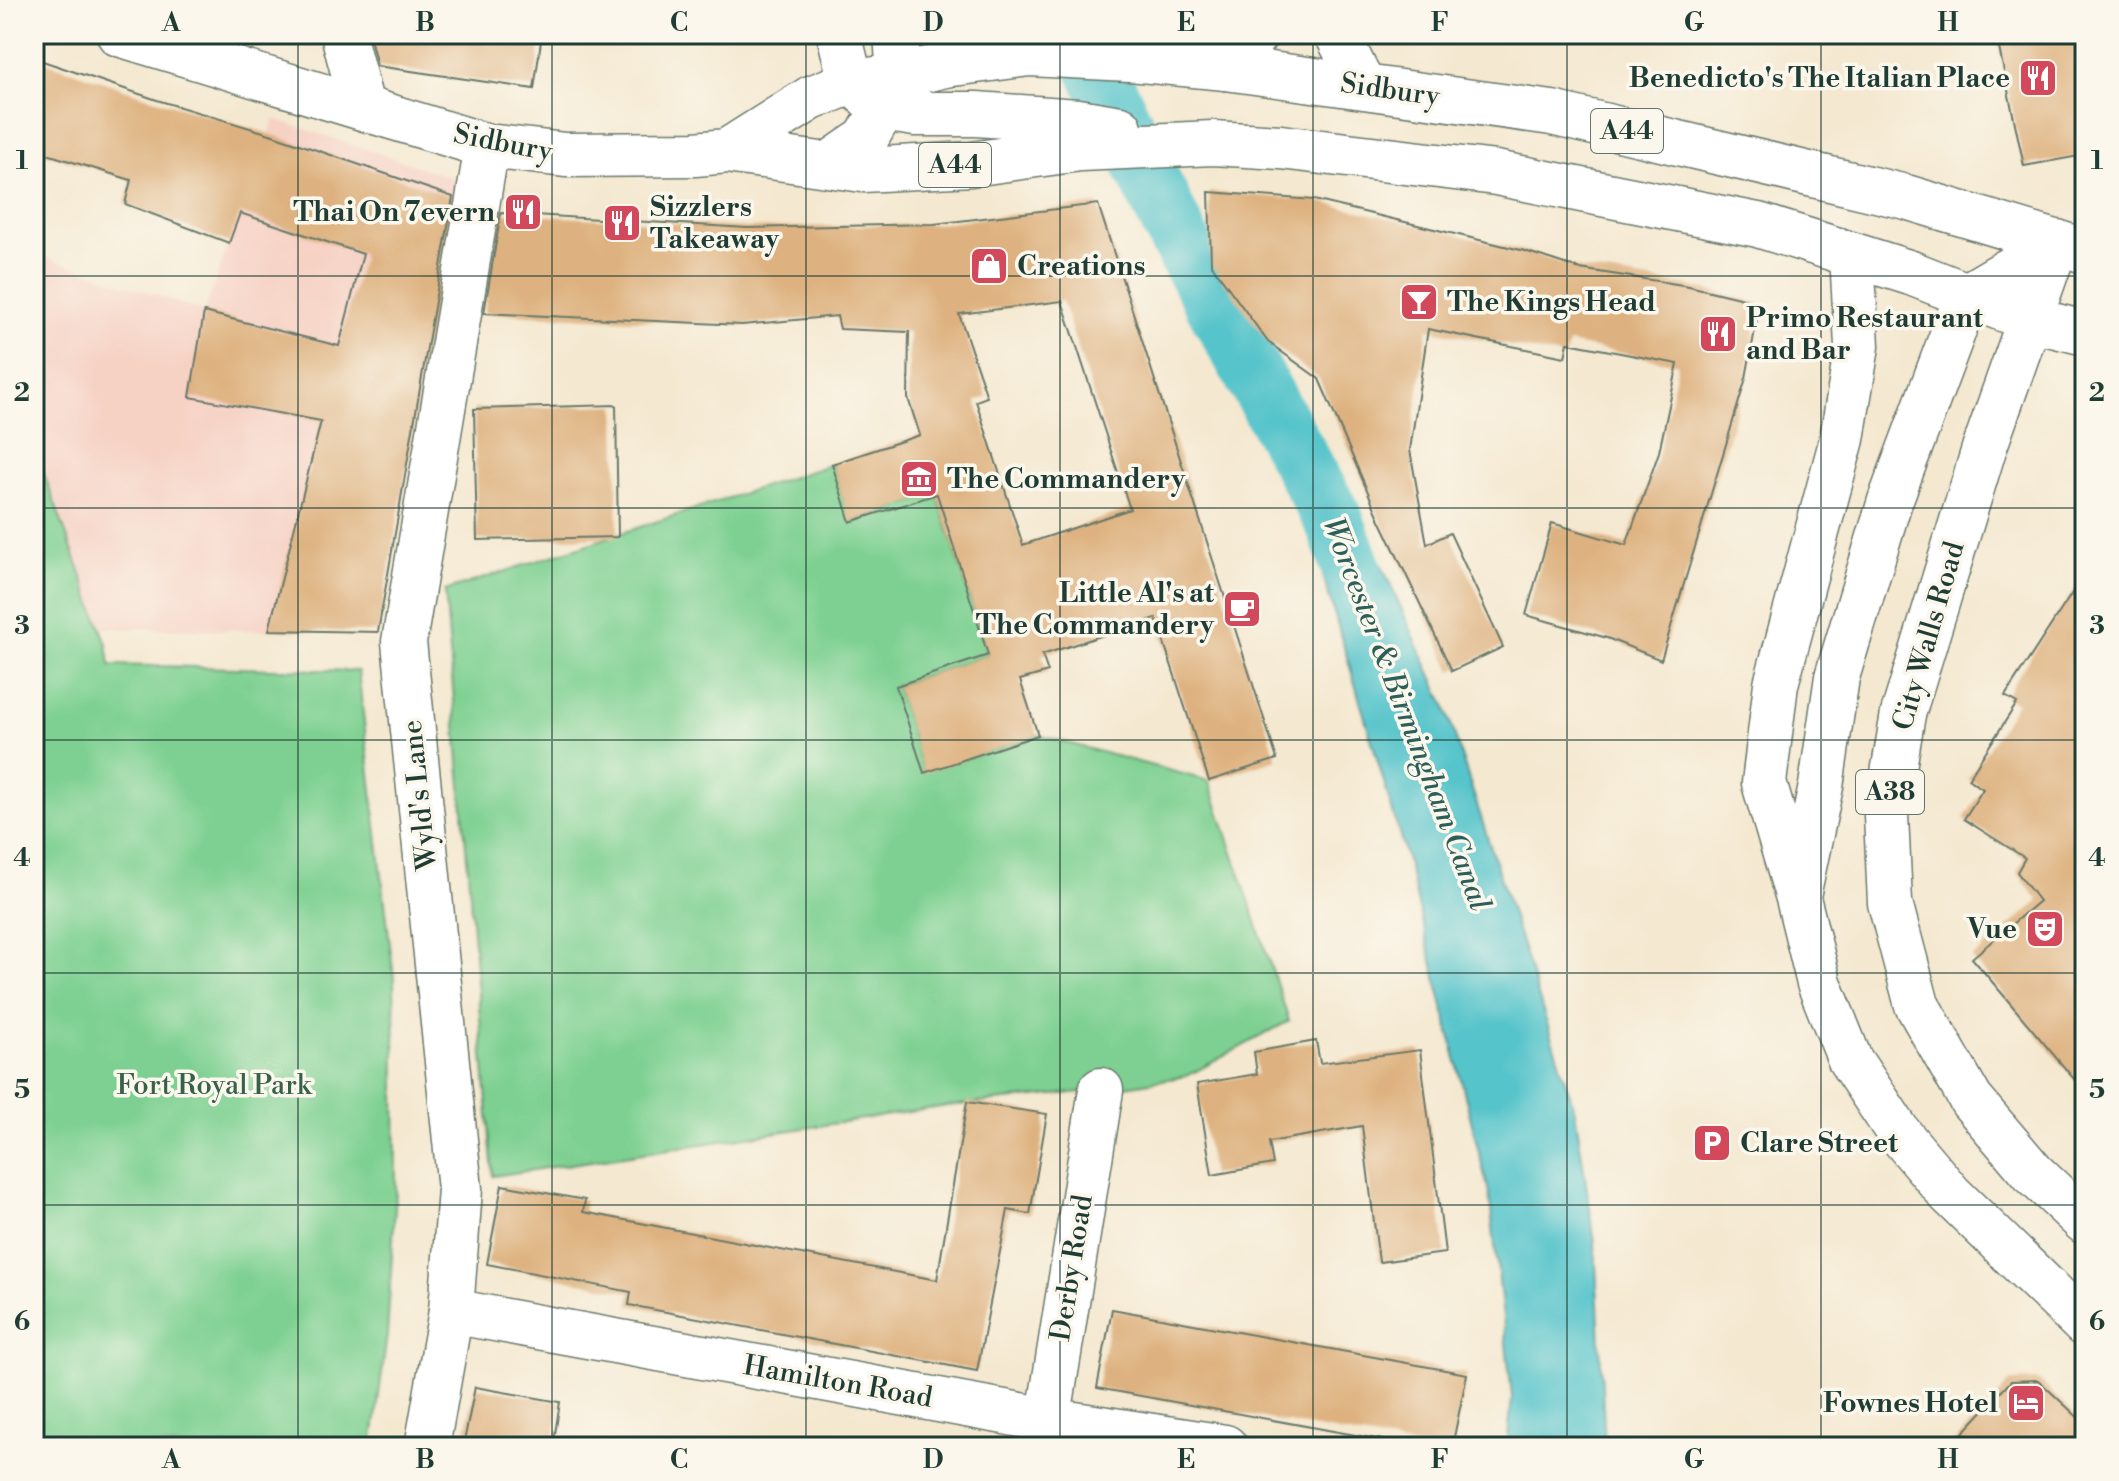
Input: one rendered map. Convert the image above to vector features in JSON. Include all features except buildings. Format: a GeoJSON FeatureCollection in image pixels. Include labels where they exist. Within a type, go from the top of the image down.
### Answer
{"type":"FeatureCollection","features":[{"type":"Feature","properties":{"kind":"main road","name":"Sidbury"},"geometry":{"type":"LineString","coordinates":[[119,34],[487,146],[565,155],[727,151],[863,170],[971,164],[1079,135]]}},
{"type":"Feature","properties":{"kind":"main road"},"geometry":{"type":"LineString","coordinates":[[343,34],[362,106]]}},
{"type":"Feature","properties":{"kind":"main road"},"geometry":{"type":"LineString","coordinates":[[828,165],[866,139],[882,75],[839,34]]}},
{"type":"Feature","properties":{"kind":"main road"},"geometry":{"type":"LineString","coordinates":[[1208,66],[1256,34]]}},
{"type":"Feature","properties":{"kind":"main road"},"geometry":{"type":"LineString","coordinates":[[1337,34],[1363,86]]}},
{"type":"Feature","properties":{"kind":"main road","name":"Sidbury"},"geometry":{"type":"LineString","coordinates":[[727,151],[811,98],[882,75],[1029,54],[1208,66],[1552,113],[1906,197],[2076,241]]}},
{"type":"Feature","properties":{"kind":"main road","name":"A44"},"geometry":{"type":"LineString","coordinates":[[882,75],[915,114],[982,114],[1079,135],[1281,147],[1496,173],[1758,225],[1911,273],[2028,319],[2085,333]]}},
{"type":"Feature","properties":{"kind":"main road","name":"Wyld's Lane"},"geometry":{"type":"LineString","coordinates":[[427,1447],[451,1311],[460,1189],[404,642],[487,146]]}},
{"type":"Feature","properties":{"kind":"main road"},"geometry":{"type":"LineString","coordinates":[[1967,295],[2076,241]]}},
{"type":"Feature","properties":{"kind":"main road","name":"City Walls Road"},"geometry":{"type":"LineString","coordinates":[[2076,241],[2028,319],[1984,449],[1903,714],[1886,815],[1890,903],[1917,1005],[1971,1100],[2033,1173],[2085,1222]]}},
{"type":"Feature","properties":{"kind":"main road","name":"A38"},"geometry":{"type":"LineString","coordinates":[[1852,255],[1857,346],[1844,426],[1776,684],[1764,783],[1819,983],[1850,1060],[1898,1132],[1950,1194],[2085,1325]]}},
{"type":"Feature","properties":{"kind":"main road","name":"A38"},"geometry":{"type":"LineString","coordinates":[[1798,898],[1821,786],[1837,677],[1890,501],[1967,295]]}},
{"type":"Feature","properties":{"kind":"main road","name":"Derby Road"},"geometry":{"type":"LineString","coordinates":[[1046,1434],[1101,1090]]}},
{"type":"Feature","properties":{"kind":"main road","name":"Hamilton Road"},"geometry":{"type":"LineString","coordinates":[[451,1311],[1046,1434],[1225,1447]]}},
{"type":"Feature","properties":{"kind":"shaded area"},"geometry":{"type":"Polygon","coordinates":[[[274,119],[460,180],[378,632],[99,628],[34,447],[34,253],[204,312],[274,119]]]}},
{"type":"Feature","properties":{"kind":"green space","name":"Fort Royal Park"},"geometry":{"type":"Polygon","coordinates":[[[34,447],[107,644],[110,665],[358,671],[394,979],[396,1190],[387,1335],[372,1447],[34,1447],[34,447]]]}},
{"type":"Feature","properties":{"kind":"green space"},"geometry":{"type":"Polygon","coordinates":[[[832,464],[851,522],[937,494],[988,655],[896,686],[924,772],[1038,735],[1209,781],[1289,1021],[1187,1076],[1101,1090],[948,1106],[493,1176],[445,591],[832,464]]]}},
{"type":"Feature","properties":{"kind":"water"},"geometry":{"type":"Polygon","coordinates":[[[1348,491],[1445,705],[1575,1111],[1595,1242],[1605,1447],[1507,1447],[1512,1397],[1489,1193],[1407,860],[1301,501],[1348,491]]]}},
{"type":"Feature","properties":{"kind":"waterway","name":"Worcester & Birmingham Canal"},"geometry":{"type":"LineString","coordinates":[[1079,34],[1179,239],[1335,523],[1353,572]]}},
{"type":"Feature","properties":{"kind":"place","name":"Benedicto's The Italian Place"},"geometry":{"type":"Point","coordinates":[2038,78]}},
{"type":"Feature","properties":{"kind":"place","name":"Thai On 7evern"},"geometry":{"type":"Point","coordinates":[523,212]}},
{"type":"Feature","properties":{"kind":"place","name":"Sizzlers Takeaway"},"geometry":{"type":"Point","coordinates":[622,223]}},
{"type":"Feature","properties":{"kind":"place","name":"Creations"},"geometry":{"type":"Point","coordinates":[989,266]}},
{"type":"Feature","properties":{"kind":"place","name":"The Kings Head"},"geometry":{"type":"Point","coordinates":[1419,302]}},
{"type":"Feature","properties":{"kind":"place","name":"Primo Restaurant and Bar"},"geometry":{"type":"Point","coordinates":[1718,334]}},
{"type":"Feature","properties":{"kind":"place","name":"The Commandery"},"geometry":{"type":"Point","coordinates":[919,479]}},
{"type":"Feature","properties":{"kind":"place","name":"Little Al's at The Commandery"},"geometry":{"type":"Point","coordinates":[1242,609]}},
{"type":"Feature","properties":{"kind":"place","name":"Vue"},"geometry":{"type":"Point","coordinates":[2045,929]}},
{"type":"Feature","properties":{"kind":"place","name":"Clare Street"},"geometry":{"type":"Point","coordinates":[1712,1143]}},
{"type":"Feature","properties":{"kind":"place","name":"Fownes Hotel"},"geometry":{"type":"Point","coordinates":[2026,1403]}}]}
